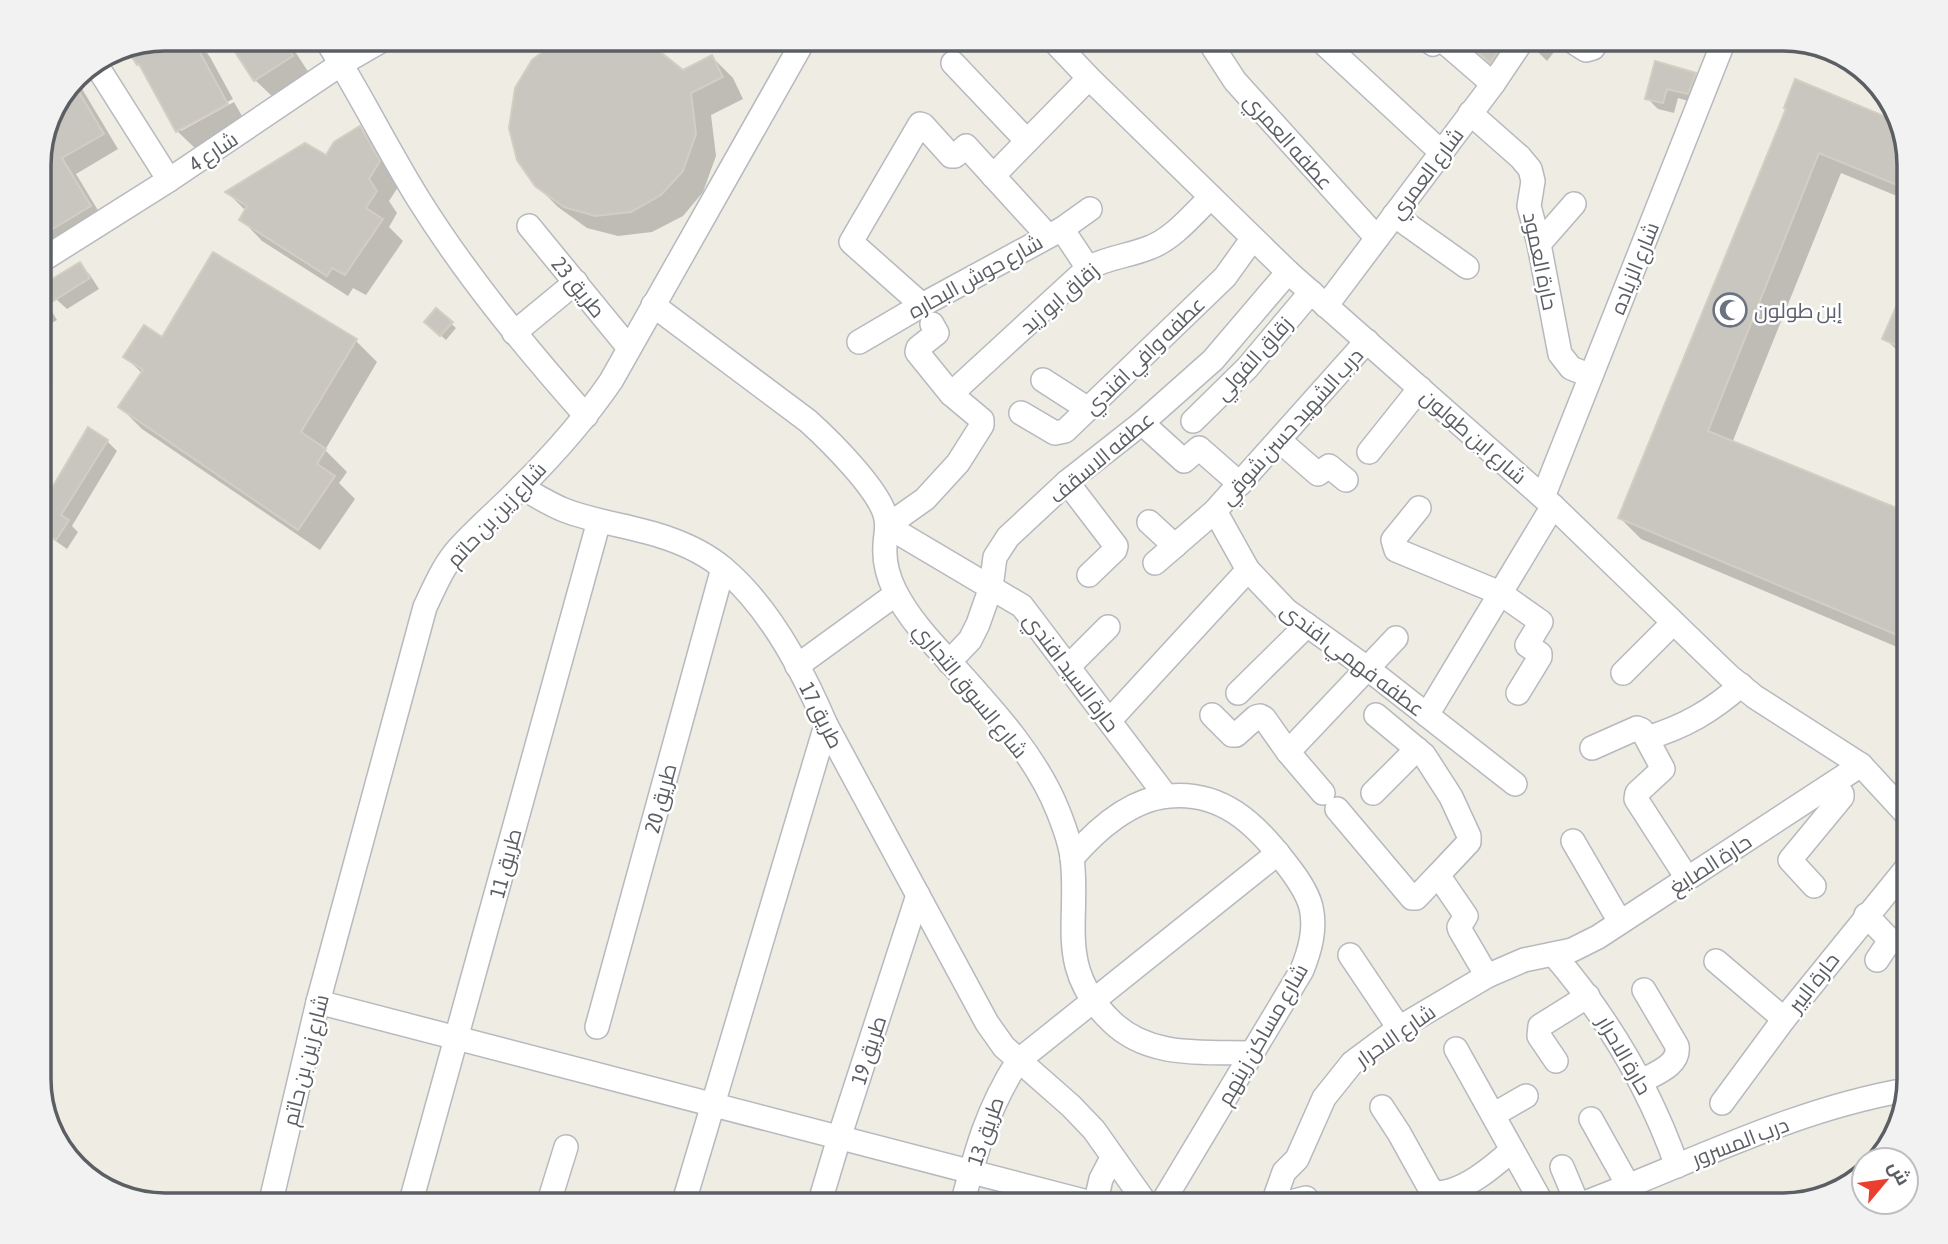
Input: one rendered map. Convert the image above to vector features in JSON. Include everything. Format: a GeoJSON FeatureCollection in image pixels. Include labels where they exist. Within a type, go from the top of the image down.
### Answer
{"type":"FeatureCollection","features":[{"type":"Feature","properties":{"kind":"street"},"geometry":{"type":"LineString","coordinates":[[333,51],[421,203],[466,269],[514,333],[586,416]]}},
{"type":"Feature","properties":{"kind":"street","name":"شارع 4"},"geometry":{"type":"LineString","coordinates":[[51,254],[364,51]]}},
{"type":"Feature","properties":{"kind":"street","name":"شارع زين بن حاتم"},"geometry":{"type":"LineString","coordinates":[[273,1193],[318,1002],[425,607],[438,578],[458,548],[521,487],[586,416],[611,381],[798,51]]}},
{"type":"Feature","properties":{"kind":"street","name":"شارع ابن طولون"},"geometry":{"type":"LineString","coordinates":[[1063,51],[1288,272],[1548,502],[1741,685],[1861,765],[1897,804]]}},
{"type":"Feature","properties":{"kind":"street","name":"عطفه العمري"},"geometry":{"type":"LineString","coordinates":[[1215,51],[1235,81],[1377,239]]}},
{"type":"Feature","properties":{"kind":"street"},"geometry":{"type":"LineString","coordinates":[[1335,51],[1441,152]]}},
{"type":"Feature","properties":{"kind":"street"},"geometry":{"type":"LineString","coordinates":[[1455,51],[1493,84]]}},
{"type":"Feature","properties":{"kind":"street","name":"شارع العمري"},"geometry":{"type":"LineString","coordinates":[[1319,299],[1377,239],[1515,51]]}},
{"type":"Feature","properties":{"kind":"street","name":"شارع الزياده"},"geometry":{"type":"LineString","coordinates":[[1427,715],[1500,593],[1548,502],[1591,376],[1720,51]]}},
{"type":"Feature","properties":{"kind":"street"},"geometry":{"type":"LineString","coordinates":[[953,63],[1027,141]]}},
{"type":"Feature","properties":{"kind":"street"},"geometry":{"type":"LineString","coordinates":[[100,72],[169,180]]}},
{"type":"Feature","properties":{"kind":"street"},"geometry":{"type":"LineString","coordinates":[[993,176],[1088,78]]}},
{"type":"Feature","properties":{"kind":"street","name":"حارة العمود"},"geometry":{"type":"LineString","coordinates":[[1470,113],[1530,169],[1534,181],[1529,206],[1560,354],[1570,368],[1591,376]]}},
{"type":"Feature","properties":{"kind":"street"},"geometry":{"type":"LineString","coordinates":[[887,526],[925,499],[958,463],[983,422],[951,394],[917,352],[918,348],[937,333],[927,314],[851,242],[920,124],[951,156],[955,156],[966,146],[993,176],[1055,232],[1088,268]]}},
{"type":"Feature","properties":{"kind":"street","name":"زقاق ابو زيد"},"geometry":{"type":"LineString","coordinates":[[951,394],[1088,268],[1102,260],[1153,247],[1168,238],[1211,197]]}},
{"type":"Feature","properties":{"kind":"street"},"geometry":{"type":"LineString","coordinates":[[1539,244],[1574,204]]}},
{"type":"Feature","properties":{"kind":"street","name":"شارع حوش البحاره"},"geometry":{"type":"LineString","coordinates":[[859,342],[927,314],[1090,209]]}},
{"type":"Feature","properties":{"kind":"street"},"geometry":{"type":"LineString","coordinates":[[1394,215],[1467,267]]}},
{"type":"Feature","properties":{"kind":"street","name":"طريق 23"},"geometry":{"type":"LineString","coordinates":[[529,226],[629,348]]}},
{"type":"Feature","properties":{"kind":"street","name":"عطفه وافي افندي"},"geometry":{"type":"LineString","coordinates":[[1021,413],[1060,434],[1225,277],[1253,238]]}},
{"type":"Feature","properties":{"kind":"street","name":"عطفه الاسقف"},"geometry":{"type":"LineString","coordinates":[[949,662],[970,640],[978,624],[990,587],[995,557],[1001,546],[1067,482],[1142,423],[1213,360],[1288,272]]}},
{"type":"Feature","properties":{"kind":"street"},"geometry":{"type":"LineString","coordinates":[[514,333],[576,282]]}},
{"type":"Feature","properties":{"kind":"street","name":"زقاق الفولي"},"geometry":{"type":"LineString","coordinates":[[1193,421],[1319,299]]}},
{"type":"Feature","properties":{"kind":"street","name":"شارع السوق التجاري"},"geometry":{"type":"LineString","coordinates":[[653,305],[824,436],[879,499],[887,526],[885,561],[896,594],[925,635],[987,703],[1028,758],[1058,810],[1072,858],[1071,931],[1074,956],[1081,978],[1094,1000],[1110,1020],[1130,1036],[1153,1047],[1178,1051],[1251,1053]]}},
{"type":"Feature","properties":{"kind":"street","name":"درب الشهيد حسن شوقي"},"geometry":{"type":"LineString","coordinates":[[1155,563],[1215,511],[1367,341]]}},
{"type":"Feature","properties":{"kind":"street"},"geometry":{"type":"LineString","coordinates":[[1043,380],[1088,409]]}},
{"type":"Feature","properties":{"kind":"street"},"geometry":{"type":"LineString","coordinates":[[1369,452],[1420,388]]}},
{"type":"Feature","properties":{"kind":"street"},"geometry":{"type":"LineString","coordinates":[[1142,423],[1184,461],[1199,448],[1240,484]]}},
{"type":"Feature","properties":{"kind":"street"},"geometry":{"type":"LineString","coordinates":[[1280,441],[1318,474],[1329,466],[1346,480]]}},
{"type":"Feature","properties":{"kind":"street"},"geometry":{"type":"LineString","coordinates":[[1067,482],[1116,546],[1089,575]]}},
{"type":"Feature","properties":{"kind":"street","name":"طريق 17"},"geometry":{"type":"LineString","coordinates":[[521,487],[564,510],[638,529],[696,550],[723,568],[752,598],[797,666],[826,725],[987,1023],[1018,1061]]}},
{"type":"Feature","properties":{"kind":"street"},"geometry":{"type":"LineString","coordinates":[[1419,508],[1393,540],[1396,550],[1500,593],[1541,622],[1527,645],[1540,654],[1540,657],[1518,693]]}},
{"type":"Feature","properties":{"kind":"street","name":"عطفه فهمي افندى"},"geometry":{"type":"LineString","coordinates":[[1215,511],[1248,570],[1286,610],[1367,668],[1516,784]]}},
{"type":"Feature","properties":{"kind":"street","name":"طريق 11"},"geometry":{"type":"LineString","coordinates":[[414,1193],[599,521]]}},
{"type":"Feature","properties":{"kind":"street"},"geometry":{"type":"LineString","coordinates":[[1149,522],[1175,546]]}},
{"type":"Feature","properties":{"kind":"street","name":"حارة السيد افندي"},"geometry":{"type":"LineString","coordinates":[[887,526],[1022,606],[1166,796]]}},
{"type":"Feature","properties":{"kind":"street","name":"طريق 20"},"geometry":{"type":"LineString","coordinates":[[597,1027],[723,568]]}},
{"type":"Feature","properties":{"kind":"street"},"geometry":{"type":"LineString","coordinates":[[1110,720],[1248,570]]}},
{"type":"Feature","properties":{"kind":"street"},"geometry":{"type":"LineString","coordinates":[[797,666],[896,594]]}},
{"type":"Feature","properties":{"kind":"street"},"geometry":{"type":"LineString","coordinates":[[1623,673],[1673,623]]}},
{"type":"Feature","properties":{"kind":"street"},"geometry":{"type":"LineString","coordinates":[[1238,693],[1307,625]]}},
{"type":"Feature","properties":{"kind":"street"},"geometry":{"type":"LineString","coordinates":[[1068,667],[1108,627]]}},
{"type":"Feature","properties":{"kind":"street"},"geometry":{"type":"LineString","coordinates":[[1288,752],[1396,638]]}},
{"type":"Feature","properties":{"kind":"street"},"geometry":{"type":"LineString","coordinates":[[1647,738],[1698,719],[1741,685]]}},
{"type":"Feature","properties":{"kind":"street"},"geometry":{"type":"LineString","coordinates":[[1212,715],[1232,735],[1259,716],[1264,718],[1288,752],[1412,898],[1416,898],[1470,839],[1451,796],[1424,755],[1376,715]]}},
{"type":"Feature","properties":{"kind":"street"},"geometry":{"type":"LineString","coordinates":[[687,1193],[826,725]]}},
{"type":"Feature","properties":{"kind":"street"},"geometry":{"type":"LineString","coordinates":[[1592,748],[1637,729],[1642,730],[1663,770],[1637,793],[1636,799],[1687,878]]}},
{"type":"Feature","properties":{"kind":"street"},"geometry":{"type":"LineString","coordinates":[[1373,793],[1418,749]]}},
{"type":"Feature","properties":{"kind":"street","name":"حارة الصايغ"},"geometry":{"type":"LineString","coordinates":[[1554,955],[1572,950],[1620,922],[1861,765]]}},
{"type":"Feature","properties":{"kind":"street"},"geometry":{"type":"LineString","coordinates":[[1814,886],[1790,860],[1842,797],[1834,783]]}},
{"type":"Feature","properties":{"kind":"street","name":"شارع مساكن زينهم"},"geometry":{"type":"LineString","coordinates":[[1072,858],[1084,843],[1113,819],[1138,805],[1166,796],[1206,798],[1247,819],[1278,853],[1303,889],[1311,907],[1313,929],[1310,950],[1302,970],[1169,1193]]}},
{"type":"Feature","properties":{"kind":"street"},"geometry":{"type":"LineString","coordinates":[[1573,841],[1620,922]]}},
{"type":"Feature","properties":{"kind":"street","name":"طريق 13"},"geometry":{"type":"LineString","coordinates":[[965,1193],[999,1091],[1018,1061],[1278,853]]}},
{"type":"Feature","properties":{"kind":"street"},"geometry":{"type":"LineString","coordinates":[[1438,875],[1466,916],[1459,927],[1460,930],[1487,976]]}},
{"type":"Feature","properties":{"kind":"street","name":"حارة البير"},"geometry":{"type":"LineString","coordinates":[[1721,1103],[1784,1019],[1897,878]]}},
{"type":"Feature","properties":{"kind":"street","name":"طريق 19"},"geometry":{"type":"LineString","coordinates":[[823,1193],[918,895]]}},
{"type":"Feature","properties":{"kind":"street"},"geometry":{"type":"LineString","coordinates":[[1866,915],[1889,939],[1877,960]]}},
{"type":"Feature","properties":{"kind":"street","name":"شارع الاحرار"},"geometry":{"type":"LineString","coordinates":[[1277,1193],[1284,1172],[1297,1159],[1324,1098],[1352,1063],[1399,1028],[1487,976],[1524,960],[1554,955]]}},
{"type":"Feature","properties":{"kind":"street","name":"حارة الاحرار"},"geometry":{"type":"LineString","coordinates":[[1554,955],[1588,996],[1623,1047],[1661,1121],[1677,1166]]}},
{"type":"Feature","properties":{"kind":"street"},"geometry":{"type":"LineString","coordinates":[[1350,956],[1399,1028]]}},
{"type":"Feature","properties":{"kind":"street"},"geometry":{"type":"LineString","coordinates":[[1716,961],[1784,1019]]}},
{"type":"Feature","properties":{"kind":"street"},"geometry":{"type":"LineString","coordinates":[[1642,1081],[1672,1063],[1678,1052],[1644,990]]}},
{"type":"Feature","properties":{"kind":"street"},"geometry":{"type":"LineString","coordinates":[[1556,1060],[1539,1036],[1540,1026],[1588,996]]}},
{"type":"Feature","properties":{"kind":"street"},"geometry":{"type":"LineString","coordinates":[[318,1002],[1050,1193]]}},
{"type":"Feature","properties":{"kind":"street"},"geometry":{"type":"LineString","coordinates":[[1455,1049],[1536,1193]]}},
{"type":"Feature","properties":{"kind":"street"},"geometry":{"type":"LineString","coordinates":[[1018,1061],[1071,1106],[1094,1130],[1138,1193]]}},
{"type":"Feature","properties":{"kind":"street","name":"درب المسرور"},"geometry":{"type":"LineString","coordinates":[[1637,1192],[1677,1166],[1774,1126],[1817,1112],[1896,1092]]}},
{"type":"Feature","properties":{"kind":"street"},"geometry":{"type":"LineString","coordinates":[[1493,1115],[1527,1096]]}},
{"type":"Feature","properties":{"kind":"street"},"geometry":{"type":"LineString","coordinates":[[1382,1107],[1435,1193],[1460,1186],[1479,1176],[1512,1150]]}},
{"type":"Feature","properties":{"kind":"street"},"geometry":{"type":"LineString","coordinates":[[1591,1119],[1637,1192]]}},
{"type":"Feature","properties":{"kind":"street"},"geometry":{"type":"LineString","coordinates":[[552,1193],[566,1147]]}},
{"type":"Feature","properties":{"kind":"street"},"geometry":{"type":"LineString","coordinates":[[1098,1193],[1101,1179],[1112,1158]]}},
{"type":"Feature","properties":{"kind":"street"},"geometry":{"type":"LineString","coordinates":[[1562,1167],[1573,1193]]}},
{"type":"Feature","properties":{"kind":"building"},"geometry":{"type":"Polygon","coordinates":[[[199,51],[228,104],[176,132],[139,64],[137,65],[131,56],[150,52],[199,51]]]}},
{"type":"Feature","properties":{"kind":"building"},"geometry":{"type":"Polygon","coordinates":[[[234,51],[290,51],[293,56],[254,81],[234,51]]]}},
{"type":"Feature","properties":{"kind":"building"},"geometry":{"type":"Polygon","coordinates":[[[544,51],[659,51],[683,70],[712,55],[723,77],[691,93],[696,134],[683,171],[661,195],[631,212],[595,216],[564,207],[535,186],[517,160],[509,128],[515,88],[532,60],[544,51]]]}},
{"type":"Feature","properties":{"kind":"building"},"geometry":{"type":"Polygon","coordinates":[[[1477,51],[1498,51],[1490,63],[1477,51]]]}},
{"type":"Feature","properties":{"kind":"building"},"geometry":{"type":"Polygon","coordinates":[[[1655,61],[1696,73],[1688,94],[1667,89],[1663,103],[1645,99],[1655,61]]]}},
{"type":"Feature","properties":{"kind":"building","name":"إبن طولون"},"geometry":{"type":"Polygon","coordinates":[[[1795,79],[1887,117],[1896,150],[1897,185],[1819,153],[1708,431],[1897,508],[1897,635],[1618,518],[1786,109],[1784,108],[1795,79]]]}},
{"type":"Feature","properties":{"kind":"building"},"geometry":{"type":"Polygon","coordinates":[[[78,91],[104,134],[62,158],[91,206],[51,230],[51,158],[55,135],[63,114],[78,91]]]}},
{"type":"Feature","properties":{"kind":"building"},"geometry":{"type":"Polygon","coordinates":[[[360,126],[380,161],[369,179],[377,191],[366,208],[383,219],[345,275],[332,268],[327,276],[239,220],[247,206],[225,192],[305,143],[326,155],[334,142],[360,126]]]}},
{"type":"Feature","properties":{"kind":"building"},"geometry":{"type":"Polygon","coordinates":[[[213,252],[357,339],[301,432],[326,449],[317,464],[335,476],[298,530],[118,407],[143,370],[123,357],[144,325],[162,337],[213,252]]]}},
{"type":"Feature","properties":{"kind":"building"},"geometry":{"type":"Polygon","coordinates":[[[80,262],[90,278],[51,302],[51,280],[80,262]]]}},
{"type":"Feature","properties":{"kind":"building"},"geometry":{"type":"Polygon","coordinates":[[[1897,305],[1897,346],[1882,339],[1897,305]]]}},
{"type":"Feature","properties":{"kind":"building"},"geometry":{"type":"Polygon","coordinates":[[[436,308],[453,322],[440,336],[424,322],[436,308]]]}},
{"type":"Feature","properties":{"kind":"building"},"geometry":{"type":"Polygon","coordinates":[[[88,427],[108,440],[61,515],[69,520],[56,540],[51,537],[51,490],[88,427]]]}},
{"type":"Feature","properties":{"kind":"place","name":"إبن طولون"},"geometry":{"type":"Point","coordinates":[1730,310]}}]}
